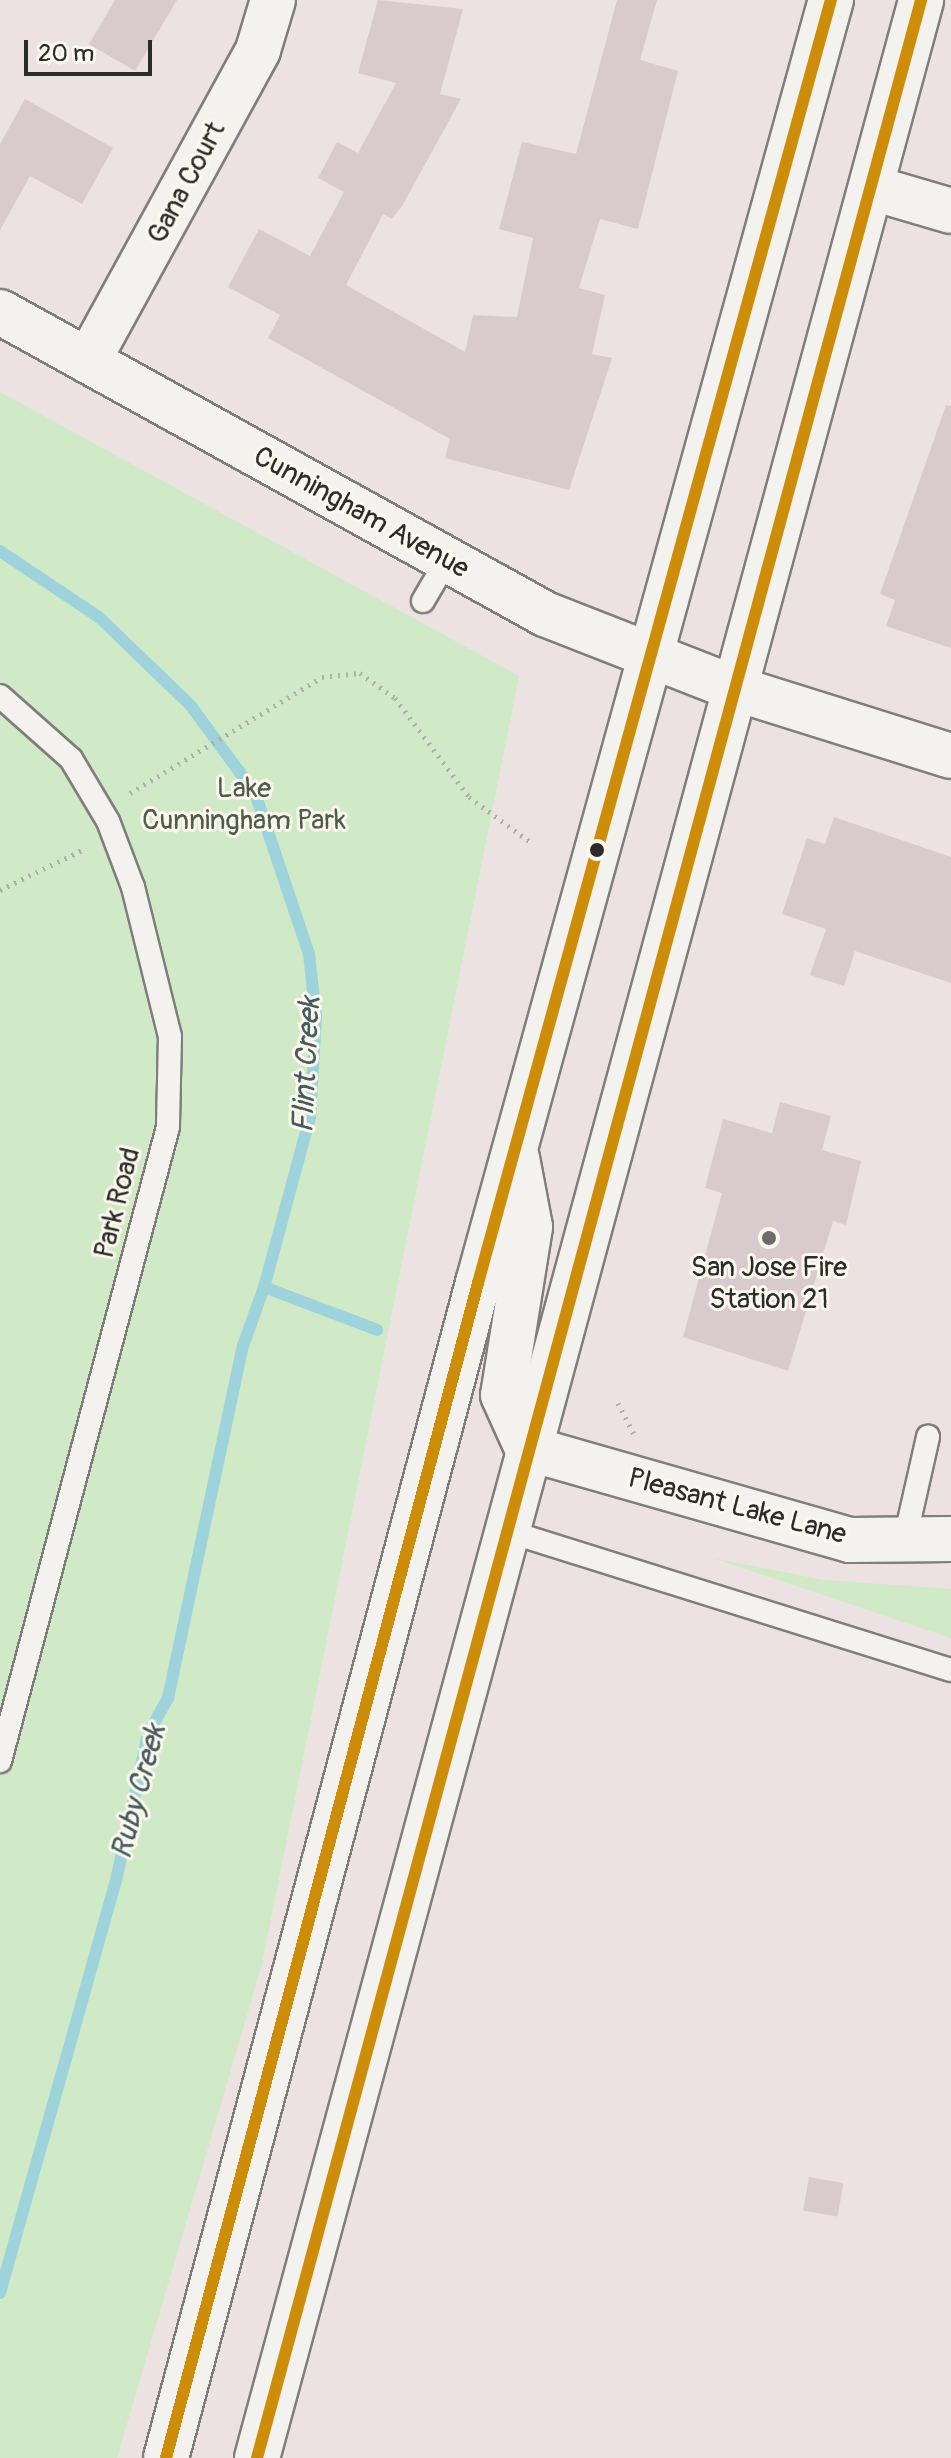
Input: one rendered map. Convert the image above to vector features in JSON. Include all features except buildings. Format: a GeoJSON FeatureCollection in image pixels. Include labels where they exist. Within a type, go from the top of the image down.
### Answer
{"type":"FeatureCollection","features":[{"type":"Feature","properties":{"kind":"main road","name":"Gana Court"},"geometry":{"type":"LineString","coordinates":[[88,361],[258,50],[273,0]]}},
{"type":"Feature","properties":{"kind":"main road"},"geometry":{"type":"LineString","coordinates":[[166,2458],[515,1148],[831,0]]}},
{"type":"Feature","properties":{"kind":"main road"},"geometry":{"type":"LineString","coordinates":[[257,2458],[504,1530],[873,188],[921,0]]}},
{"type":"Feature","properties":{"kind":"main road"},"geometry":{"type":"LineString","coordinates":[[873,188],[951,211]]}},
{"type":"Feature","properties":{"kind":"main road","name":"Cunningham Avenue"},"geometry":{"type":"LineString","coordinates":[[0,312],[557,620],[734,688],[951,756]]}},
{"type":"Feature","properties":{"kind":"main road"},"geometry":{"type":"LineString","coordinates":[[515,1148],[530,1227],[503,1395],[527,1448]]}},
{"type":"Feature","properties":{"kind":"main road","name":"Pleasant Lake Lane"},"geometry":{"type":"LineString","coordinates":[[527,1448],[850,1540],[951,1539]]}},
{"type":"Feature","properties":{"kind":"lane"},"geometry":{"type":"LineString","coordinates":[[423,601],[447,560]]}},
{"type":"Feature","properties":{"kind":"lane","name":"Park Road"},"geometry":{"type":"LineString","coordinates":[[0,696],[71,759],[108,821],[133,887],[170,1036],[168,1127],[0,1761]]}},
{"type":"Feature","properties":{"kind":"lane"},"geometry":{"type":"LineString","coordinates":[[905,1539],[928,1437]]}},
{"type":"Feature","properties":{"kind":"lane"},"geometry":{"type":"LineString","coordinates":[[504,1530],[951,1670]]}},
{"type":"Feature","properties":{"kind":"path"},"geometry":{"type":"LineString","coordinates":[[135,787],[244,720],[322,677],[360,673],[395,698],[469,797],[533,844]]}},
{"type":"Feature","properties":{"kind":"path"},"geometry":{"type":"LineString","coordinates":[[0,890],[88,847]]}},
{"type":"Feature","properties":{"kind":"green space","name":"Lake Cunningham Park"},"geometry":{"type":"Polygon","coordinates":[[[0,392],[519,676],[262,1964],[117,2458],[0,2458],[0,392]]]}},
{"type":"Feature","properties":{"kind":"green space"},"geometry":{"type":"Polygon","coordinates":[[[713,1558],[823,1580],[951,1589],[951,1638],[713,1558]]]}},
{"type":"Feature","properties":{"kind":"waterway","name":"Flint Creek"},"geometry":{"type":"LineString","coordinates":[[0,551],[100,618],[191,706],[255,793],[309,954],[316,1017],[310,1117],[264,1287],[377,1330]]}},
{"type":"Feature","properties":{"kind":"waterway","name":"Ruby Creek"},"geometry":{"type":"LineString","coordinates":[[0,2293],[117,1876],[148,1734],[168,1698],[243,1346],[264,1287]]}},
{"type":"Feature","properties":{"kind":"transit line"},"geometry":{"type":"LineString","coordinates":[[166,2458],[478,1283],[831,0]]}},
{"type":"Feature","properties":{"kind":"transit line"},"geometry":{"type":"LineString","coordinates":[[257,2458],[921,0]]}},
{"type":"Feature","properties":{"kind":"place","name":"San Jose Fire Station 21"},"geometry":{"type":"Point","coordinates":[769,1238]}}]}
